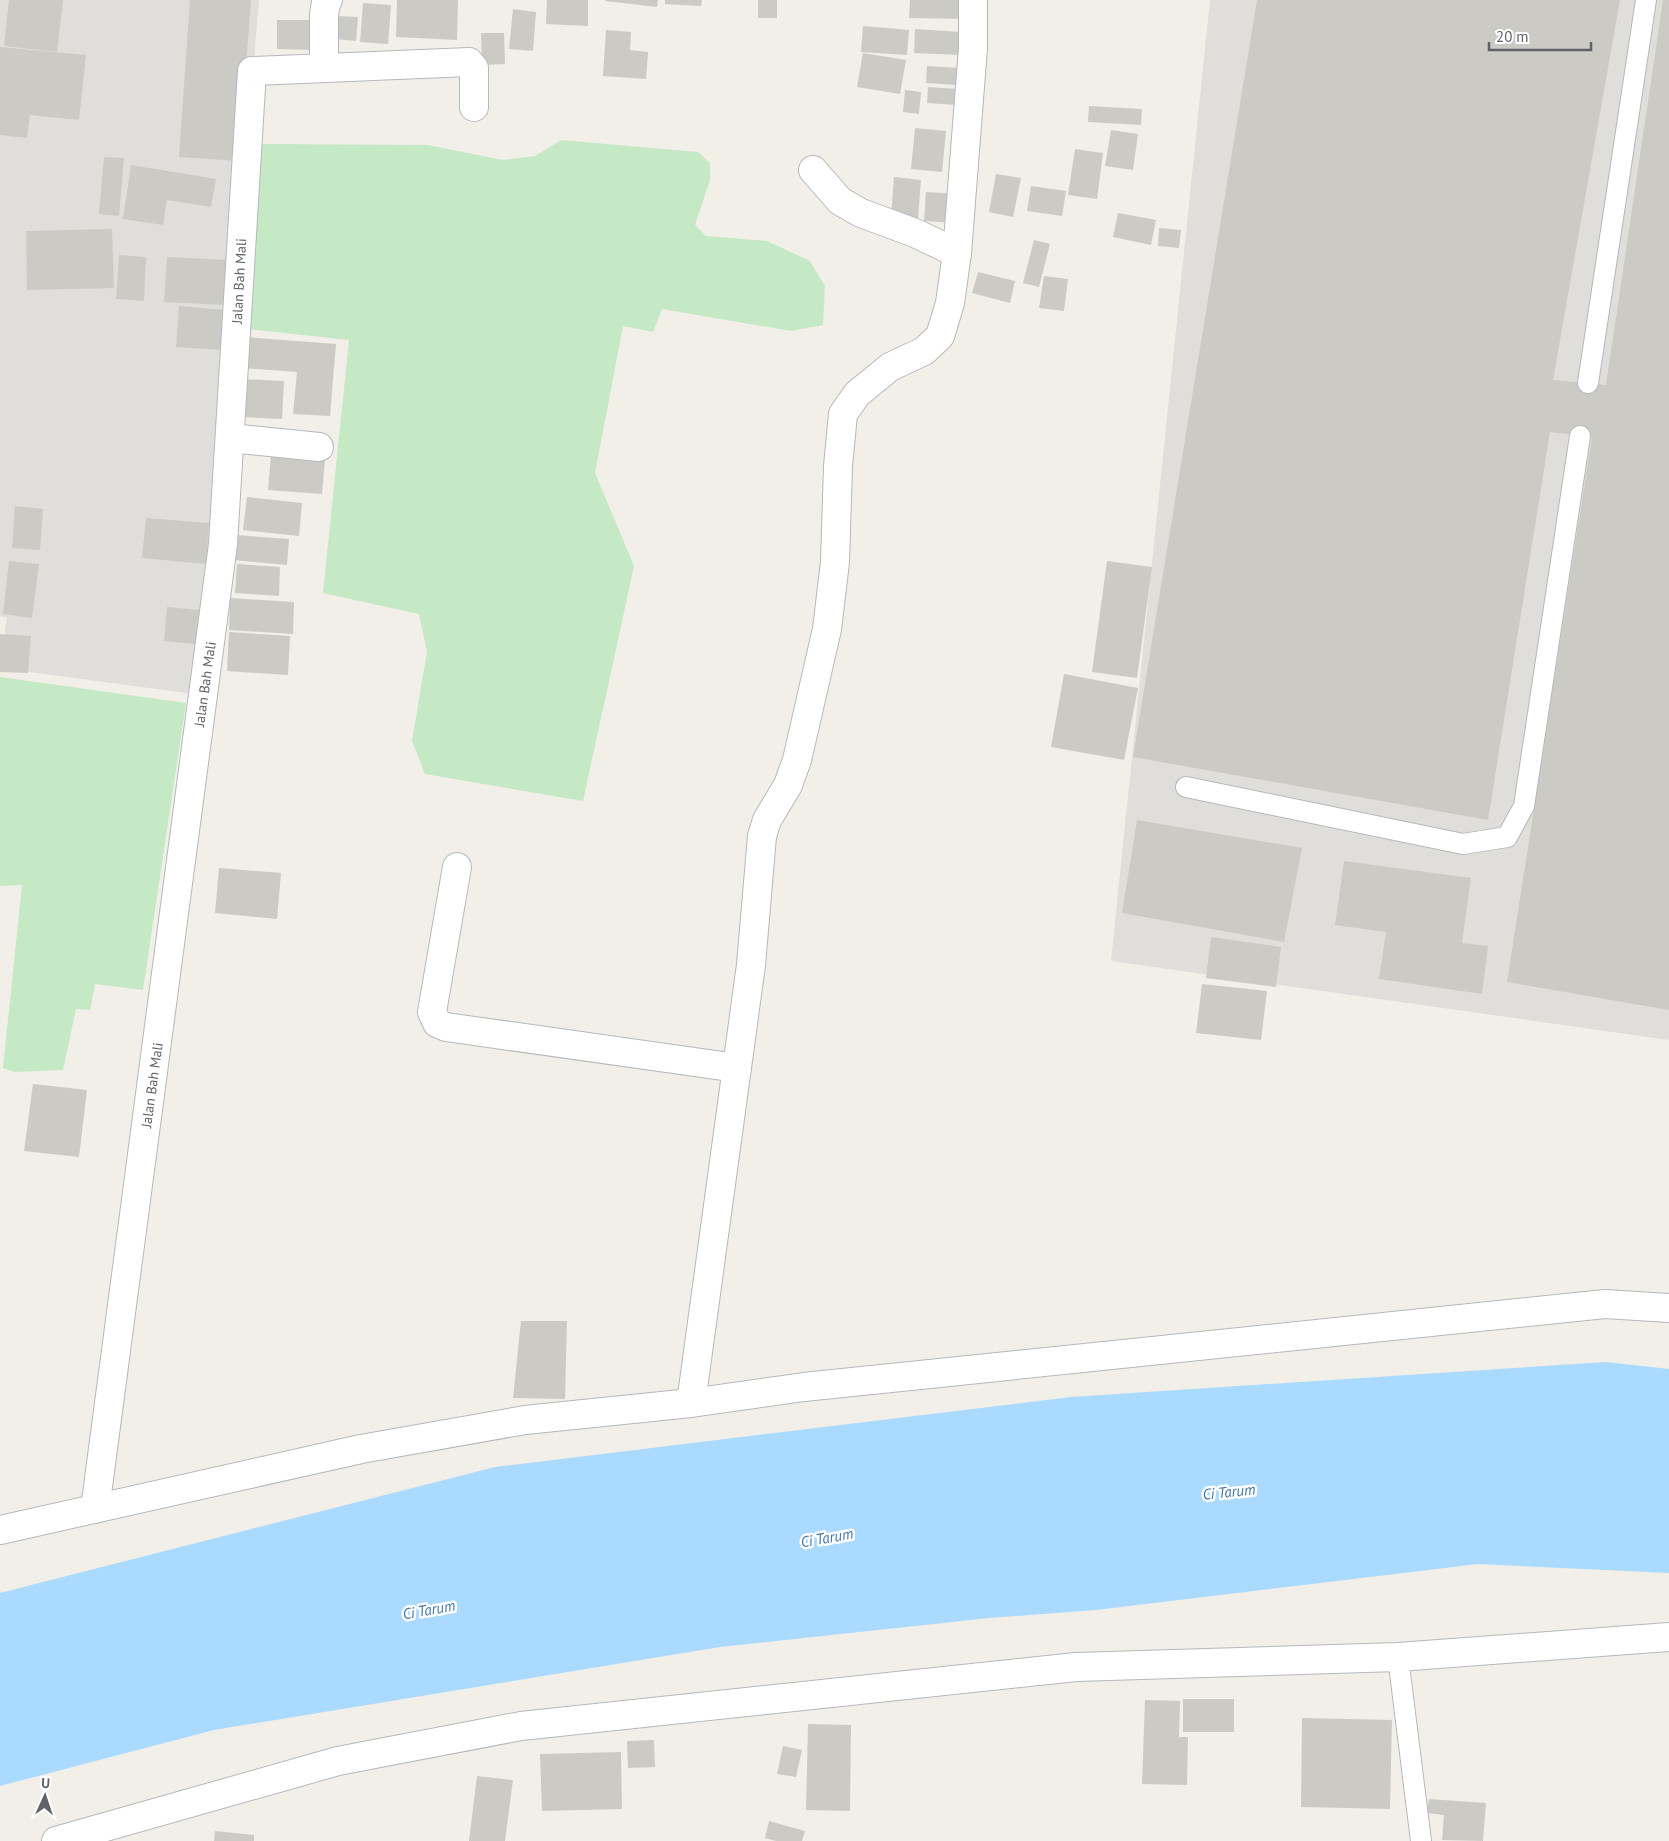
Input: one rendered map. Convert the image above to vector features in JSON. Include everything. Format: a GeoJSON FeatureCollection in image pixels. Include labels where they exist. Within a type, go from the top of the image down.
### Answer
{"type":"FeatureCollection","features":[{"type":"Feature","properties":{"kind":"street"},"geometry":{"type":"LineString","coordinates":[[324,68],[324,15],[328,0]]}},
{"type":"Feature","properties":{"kind":"street"},"geometry":{"type":"LineString","coordinates":[[691,1403],[751,965],[762,836],[767,820],[788,785],[797,760],[827,628],[836,562],[838,466],[843,414],[857,394],[890,367],[924,351],[940,336],[950,303],[957,253],[973,48],[973,0]]}},
{"type":"Feature","properties":{"kind":"street","name":"Jalan Bah Mali"},"geometry":{"type":"LineString","coordinates":[[96,1509],[224,544],[252,71],[469,62],[474,68],[474,106]]}},
{"type":"Feature","properties":{"kind":"street"},"geometry":{"type":"LineString","coordinates":[[813,170],[840,201],[861,213],[915,233],[957,253]]}},
{"type":"Feature","properties":{"kind":"street"},"geometry":{"type":"LineString","coordinates":[[230,438],[319,447]]}},
{"type":"Feature","properties":{"kind":"street"},"geometry":{"type":"LineString","coordinates":[[457,867],[432,1012],[437,1023],[446,1027],[737,1068]]}},
{"type":"Feature","properties":{"kind":"street"},"geometry":{"type":"LineString","coordinates":[[0,1530],[371,1447],[525,1420],[691,1403],[804,1387],[1605,1304],[1669,1308]]}},
{"type":"Feature","properties":{"kind":"street"},"geometry":{"type":"LineString","coordinates":[[56,1841],[338,1762],[521,1726],[1076,1667],[1398,1657],[1669,1637]]}},
{"type":"Feature","properties":{"kind":"lane"},"geometry":{"type":"LineString","coordinates":[[1588,383],[1646,0]]}},
{"type":"Feature","properties":{"kind":"lane"},"geometry":{"type":"LineString","coordinates":[[1186,787],[1463,844],[1507,837],[1524,806],[1580,436]]}},
{"type":"Feature","properties":{"kind":"lane"},"geometry":{"type":"LineString","coordinates":[[1398,1657],[1421,1841]]}},
{"type":"Feature","properties":{"kind":"shaded area"},"geometry":{"type":"Polygon","coordinates":[[[0,0],[259,0],[201,695],[0,668],[7,617],[0,616],[0,0]]]}},
{"type":"Feature","properties":{"kind":"shaded area"},"geometry":{"type":"Polygon","coordinates":[[[1210,0],[1669,0],[1669,1040],[1111,961],[1210,0]]]}},
{"type":"Feature","properties":{"kind":"green space"},"geometry":{"type":"Polygon","coordinates":[[[561,140],[698,152],[710,163],[710,180],[695,225],[706,236],[767,241],[810,261],[825,286],[823,325],[791,331],[662,309],[653,332],[623,326],[595,473],[634,566],[583,801],[425,774],[412,741],[427,651],[419,614],[323,593],[349,340],[246,329],[261,144],[428,145],[503,160],[535,156],[561,140]]]}},
{"type":"Feature","properties":{"kind":"green space"},"geometry":{"type":"Polygon","coordinates":[[[0,677],[186,703],[143,990],[95,984],[90,1010],[76,1009],[63,1070],[14,1072],[3,1068],[22,885],[0,886],[0,677]]]}},
{"type":"Feature","properties":{"kind":"water","name":"Ci Tarum"},"geometry":{"type":"Polygon","coordinates":[[[1606,1362],[1669,1369],[1669,1573],[1478,1564],[1096,1610],[989,1618],[720,1647],[214,1730],[0,1786],[0,1593],[495,1467],[1071,1397],[1606,1362]]]}},
{"type":"Feature","properties":{"kind":"building"},"geometry":{"type":"Polygon","coordinates":[[[9,0],[63,0],[57,52],[4,46],[9,0]]]}},
{"type":"Feature","properties":{"kind":"building"},"geometry":{"type":"Polygon","coordinates":[[[190,0],[251,0],[239,161],[179,157],[190,0]]]}},
{"type":"Feature","properties":{"kind":"building"},"geometry":{"type":"Polygon","coordinates":[[[397,0],[458,0],[457,40],[396,37],[397,0]]]}},
{"type":"Feature","properties":{"kind":"building"},"geometry":{"type":"Polygon","coordinates":[[[547,0],[588,0],[588,26],[546,24],[547,0]]]}},
{"type":"Feature","properties":{"kind":"building"},"geometry":{"type":"Polygon","coordinates":[[[606,0],[658,0],[657,7],[606,0]]]}},
{"type":"Feature","properties":{"kind":"building"},"geometry":{"type":"Polygon","coordinates":[[[665,0],[702,0],[701,6],[665,4],[665,0]]]}},
{"type":"Feature","properties":{"kind":"building"},"geometry":{"type":"Polygon","coordinates":[[[758,0],[777,0],[777,18],[758,18],[758,0]]]}},
{"type":"Feature","properties":{"kind":"building"},"geometry":{"type":"Polygon","coordinates":[[[910,0],[965,0],[965,19],[909,18],[910,0]]]}},
{"type":"Feature","properties":{"kind":"building"},"geometry":{"type":"Polygon","coordinates":[[[1257,0],[1620,0],[1553,380],[1606,385],[1663,0],[1669,0],[1669,1010],[1507,982],[1592,437],[1550,432],[1488,820],[1133,757],[1257,0]]]}},
{"type":"Feature","properties":{"kind":"building"},"geometry":{"type":"Polygon","coordinates":[[[363,3],[391,5],[388,44],[360,42],[363,3]]]}},
{"type":"Feature","properties":{"kind":"building"},"geometry":{"type":"Polygon","coordinates":[[[513,9],[536,12],[533,51],[509,49],[513,9]]]}},
{"type":"Feature","properties":{"kind":"building"},"geometry":{"type":"Polygon","coordinates":[[[338,16],[358,17],[356,41],[336,39],[338,16]]]}},
{"type":"Feature","properties":{"kind":"building"},"geometry":{"type":"Polygon","coordinates":[[[277,20],[314,20],[313,50],[277,49],[277,20]]]}},
{"type":"Feature","properties":{"kind":"building"},"geometry":{"type":"Polygon","coordinates":[[[863,26],[909,30],[907,55],[861,52],[863,26]]]}},
{"type":"Feature","properties":{"kind":"building"},"geometry":{"type":"Polygon","coordinates":[[[915,29],[962,32],[962,55],[914,53],[915,29]]]}},
{"type":"Feature","properties":{"kind":"building"},"geometry":{"type":"Polygon","coordinates":[[[606,30],[631,32],[630,50],[648,52],[646,79],[603,76],[606,30]]]}},
{"type":"Feature","properties":{"kind":"building"},"geometry":{"type":"Polygon","coordinates":[[[481,33],[504,33],[505,64],[482,65],[481,33]]]}},
{"type":"Feature","properties":{"kind":"building"},"geometry":{"type":"Polygon","coordinates":[[[0,47],[86,55],[79,120],[30,115],[27,138],[0,135],[0,47]]]}},
{"type":"Feature","properties":{"kind":"building"},"geometry":{"type":"Polygon","coordinates":[[[863,53],[906,60],[900,94],[857,87],[863,53]]]}},
{"type":"Feature","properties":{"kind":"building"},"geometry":{"type":"Polygon","coordinates":[[[927,66],[958,68],[957,85],[926,83],[927,66]]]}},
{"type":"Feature","properties":{"kind":"building"},"geometry":{"type":"Polygon","coordinates":[[[928,87],[958,89],[957,105],[927,103],[928,87]]]}},
{"type":"Feature","properties":{"kind":"building"},"geometry":{"type":"Polygon","coordinates":[[[905,90],[921,92],[919,114],[903,112],[905,90]]]}},
{"type":"Feature","properties":{"kind":"building"},"geometry":{"type":"Polygon","coordinates":[[[1089,106],[1142,109],[1141,125],[1088,122],[1089,106]]]}},
{"type":"Feature","properties":{"kind":"building"},"geometry":{"type":"Polygon","coordinates":[[[915,128],[946,131],[942,172],[911,169],[915,128]]]}},
{"type":"Feature","properties":{"kind":"building"},"geometry":{"type":"Polygon","coordinates":[[[1111,130],[1138,134],[1133,170],[1105,166],[1111,130]]]}},
{"type":"Feature","properties":{"kind":"building"},"geometry":{"type":"Polygon","coordinates":[[[1075,149],[1103,153],[1097,199],[1068,195],[1075,149]]]}},
{"type":"Feature","properties":{"kind":"building"},"geometry":{"type":"Polygon","coordinates":[[[104,157],[124,158],[119,216],[99,214],[104,157]]]}},
{"type":"Feature","properties":{"kind":"building"},"geometry":{"type":"Polygon","coordinates":[[[131,165],[216,179],[211,207],[167,200],[163,225],[123,219],[131,165]]]}},
{"type":"Feature","properties":{"kind":"building"},"geometry":{"type":"Polygon","coordinates":[[[996,174],[1021,178],[1013,217],[989,212],[996,174]]]}},
{"type":"Feature","properties":{"kind":"building"},"geometry":{"type":"Polygon","coordinates":[[[894,177],[921,180],[918,218],[891,216],[894,177]]]}},
{"type":"Feature","properties":{"kind":"building"},"geometry":{"type":"Polygon","coordinates":[[[1031,186],[1066,191],[1062,216],[1027,211],[1031,186]]]}},
{"type":"Feature","properties":{"kind":"building"},"geometry":{"type":"Polygon","coordinates":[[[926,192],[958,194],[956,223],[924,221],[926,192]]]}},
{"type":"Feature","properties":{"kind":"building"},"geometry":{"type":"Polygon","coordinates":[[[1118,213],[1156,220],[1151,245],[1113,237],[1118,213]]]}},
{"type":"Feature","properties":{"kind":"building"},"geometry":{"type":"Polygon","coordinates":[[[1159,228],[1181,230],[1179,248],[1158,246],[1159,228]]]}},
{"type":"Feature","properties":{"kind":"building"},"geometry":{"type":"Polygon","coordinates":[[[112,229],[114,288],[27,290],[26,231],[112,229]]]}},
{"type":"Feature","properties":{"kind":"building"},"geometry":{"type":"Polygon","coordinates":[[[1034,240],[1050,244],[1039,287],[1023,283],[1034,240]]]}},
{"type":"Feature","properties":{"kind":"building"},"geometry":{"type":"Polygon","coordinates":[[[119,255],[146,257],[144,301],[116,299],[119,255]]]}},
{"type":"Feature","properties":{"kind":"building"},"geometry":{"type":"Polygon","coordinates":[[[167,257],[228,260],[225,305],[164,302],[167,257]]]}},
{"type":"Feature","properties":{"kind":"building"},"geometry":{"type":"Polygon","coordinates":[[[978,272],[1015,281],[1010,303],[972,293],[978,272]]]}},
{"type":"Feature","properties":{"kind":"building"},"geometry":{"type":"Polygon","coordinates":[[[1044,276],[1068,279],[1064,311],[1039,308],[1044,276]]]}},
{"type":"Feature","properties":{"kind":"building"},"geometry":{"type":"Polygon","coordinates":[[[179,306],[225,310],[222,350],[176,347],[179,306]]]}},
{"type":"Feature","properties":{"kind":"building"},"geometry":{"type":"Polygon","coordinates":[[[245,337],[336,344],[330,416],[293,414],[297,372],[242,368],[245,337]]]}},
{"type":"Feature","properties":{"kind":"building"},"geometry":{"type":"Polygon","coordinates":[[[242,379],[284,381],[282,419],[241,417],[242,379]]]}},
{"type":"Feature","properties":{"kind":"building"},"geometry":{"type":"Polygon","coordinates":[[[271,455],[325,459],[322,494],[268,490],[271,455]]]}},
{"type":"Feature","properties":{"kind":"building"},"geometry":{"type":"Polygon","coordinates":[[[247,497],[302,503],[299,536],[243,530],[247,497]]]}},
{"type":"Feature","properties":{"kind":"building"},"geometry":{"type":"Polygon","coordinates":[[[15,506],[43,509],[40,550],[12,548],[15,506]]]}},
{"type":"Feature","properties":{"kind":"building"},"geometry":{"type":"Polygon","coordinates":[[[146,518],[209,523],[206,564],[142,558],[146,518]]]}},
{"type":"Feature","properties":{"kind":"building"},"geometry":{"type":"Polygon","coordinates":[[[235,535],[289,539],[287,565],[233,560],[235,535]]]}},
{"type":"Feature","properties":{"kind":"building"},"geometry":{"type":"Polygon","coordinates":[[[9,561],[39,564],[32,618],[3,614],[9,561]]]}},
{"type":"Feature","properties":{"kind":"building"},"geometry":{"type":"Polygon","coordinates":[[[1107,561],[1152,567],[1137,678],[1092,672],[1107,561]]]}},
{"type":"Feature","properties":{"kind":"building"},"geometry":{"type":"Polygon","coordinates":[[[237,564],[280,567],[279,596],[235,593],[237,564]]]}},
{"type":"Feature","properties":{"kind":"building"},"geometry":{"type":"Polygon","coordinates":[[[230,598],[294,602],[293,634],[229,630],[230,598]]]}},
{"type":"Feature","properties":{"kind":"building"},"geometry":{"type":"Polygon","coordinates":[[[167,607],[199,610],[195,644],[164,641],[167,607]]]}},
{"type":"Feature","properties":{"kind":"building"},"geometry":{"type":"Polygon","coordinates":[[[229,632],[290,636],[288,675],[227,671],[229,632]]]}},
{"type":"Feature","properties":{"kind":"building"},"geometry":{"type":"Polygon","coordinates":[[[0,634],[31,636],[28,673],[0,672],[0,634]]]}},
{"type":"Feature","properties":{"kind":"building"},"geometry":{"type":"Polygon","coordinates":[[[1064,674],[1138,688],[1124,760],[1051,747],[1064,674]]]}},
{"type":"Feature","properties":{"kind":"building"},"geometry":{"type":"Polygon","coordinates":[[[1137,820],[1302,848],[1284,942],[1122,913],[1137,820]]]}},
{"type":"Feature","properties":{"kind":"building"},"geometry":{"type":"Polygon","coordinates":[[[1344,861],[1471,878],[1462,943],[1488,946],[1482,994],[1379,979],[1386,932],[1335,925],[1344,861]]]}},
{"type":"Feature","properties":{"kind":"building"},"geometry":{"type":"Polygon","coordinates":[[[219,868],[281,873],[277,919],[215,913],[219,868]]]}},
{"type":"Feature","properties":{"kind":"building"},"geometry":{"type":"Polygon","coordinates":[[[1211,937],[1281,947],[1276,987],[1206,978],[1211,937]]]}},
{"type":"Feature","properties":{"kind":"building"},"geometry":{"type":"Polygon","coordinates":[[[1202,984],[1267,991],[1261,1040],[1196,1033],[1202,984]]]}},
{"type":"Feature","properties":{"kind":"building"},"geometry":{"type":"Polygon","coordinates":[[[33,1084],[87,1090],[79,1157],[24,1151],[33,1084]]]}},
{"type":"Feature","properties":{"kind":"building"},"geometry":{"type":"Polygon","coordinates":[[[521,1321],[567,1321],[565,1399],[513,1398],[521,1321]]]}},
{"type":"Feature","properties":{"kind":"building"},"geometry":{"type":"Polygon","coordinates":[[[1183,1699],[1234,1699],[1234,1732],[1183,1732],[1183,1699]]]}},
{"type":"Feature","properties":{"kind":"building"},"geometry":{"type":"Polygon","coordinates":[[[1145,1700],[1180,1701],[1179,1737],[1188,1737],[1187,1785],[1142,1784],[1145,1700]]]}},
{"type":"Feature","properties":{"kind":"building"},"geometry":{"type":"Polygon","coordinates":[[[1302,1718],[1392,1720],[1390,1809],[1301,1807],[1302,1718]]]}},
{"type":"Feature","properties":{"kind":"building"},"geometry":{"type":"Polygon","coordinates":[[[808,1724],[851,1725],[850,1811],[806,1810],[808,1724]]]}},
{"type":"Feature","properties":{"kind":"building"},"geometry":{"type":"Polygon","coordinates":[[[654,1740],[655,1767],[628,1768],[627,1741],[654,1740]]]}},
{"type":"Feature","properties":{"kind":"building"},"geometry":{"type":"Polygon","coordinates":[[[783,1746],[802,1750],[796,1777],[777,1774],[783,1746]]]}},
{"type":"Feature","properties":{"kind":"building"},"geometry":{"type":"Polygon","coordinates":[[[621,1752],[622,1809],[542,1811],[540,1754],[621,1752]]]}},
{"type":"Feature","properties":{"kind":"building"},"geometry":{"type":"Polygon","coordinates":[[[477,1776],[513,1780],[505,1841],[469,1841],[477,1776]]]}},
{"type":"Feature","properties":{"kind":"building"},"geometry":{"type":"Polygon","coordinates":[[[1429,1799],[1486,1803],[1483,1841],[1442,1840],[1444,1815],[1427,1813],[1429,1799]]]}},
{"type":"Feature","properties":{"kind":"building"},"geometry":{"type":"Polygon","coordinates":[[[769,1821],[805,1831],[802,1841],[776,1841],[765,1838],[769,1821]]]}},
{"type":"Feature","properties":{"kind":"building"},"geometry":{"type":"Polygon","coordinates":[[[215,1831],[254,1835],[254,1841],[214,1841],[215,1831]]]}}]}
